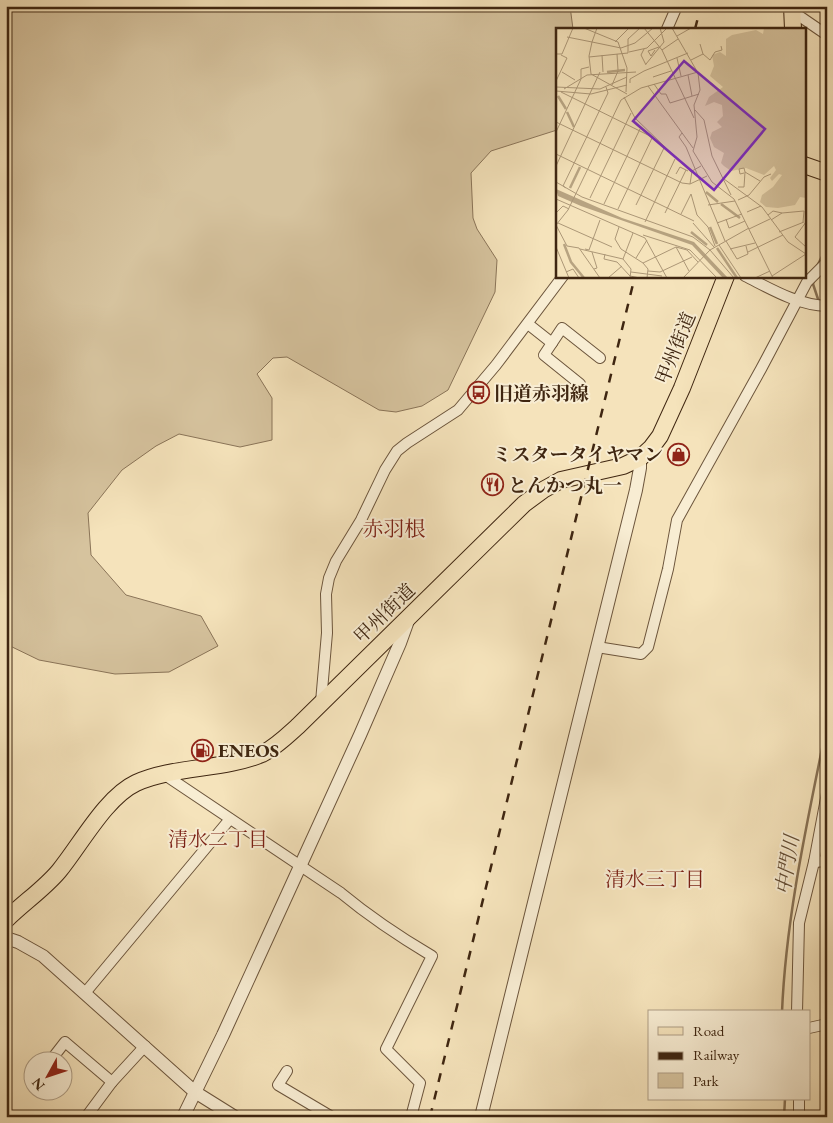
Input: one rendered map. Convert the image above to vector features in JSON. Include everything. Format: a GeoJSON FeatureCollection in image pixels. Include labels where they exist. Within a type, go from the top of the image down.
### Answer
{"type":"FeatureCollection","features":[{"type":"Feature","properties":{"kind":"main road"},"geometry":{"type":"LineString","coordinates":[[792,8],[792,28]]}},
{"type":"Feature","properties":{"kind":"main road"},"geometry":{"type":"LineString","coordinates":[[806,166],[827,173]]}},
{"type":"Feature","properties":{"kind":"main road","name":"甲州街道"},"geometry":{"type":"LineString","coordinates":[[6,920],[58,872],[111,802],[125,790],[137,783],[165,775],[247,759],[264,753],[280,742],[524,504],[561,480],[623,466],[640,458],[660,436],[682,388],[725,278]]}},
{"type":"Feature","properties":{"kind":"street"},"geometry":{"type":"LineString","coordinates":[[667,28],[677,6]]}},
{"type":"Feature","properties":{"kind":"street"},"geometry":{"type":"LineString","coordinates":[[792,8],[827,35]]}},
{"type":"Feature","properties":{"kind":"street"},"geometry":{"type":"LineString","coordinates":[[597,647],[641,654],[648,647],[668,569],[676,520],[807,282],[824,265]]}},
{"type":"Feature","properties":{"kind":"street"},"geometry":{"type":"LineString","coordinates":[[321,702],[327,633],[326,594],[329,578],[336,561],[361,520],[385,470],[397,451],[458,410],[528,324],[562,278]]}},
{"type":"Feature","properties":{"kind":"street"},"geometry":{"type":"LineString","coordinates":[[749,278],[798,301],[814,306],[827,306]]}},
{"type":"Feature","properties":{"kind":"street"},"geometry":{"type":"LineString","coordinates":[[528,324],[552,343]]}},
{"type":"Feature","properties":{"kind":"street"},"geometry":{"type":"LineString","coordinates":[[580,384],[544,355],[562,328],[600,358]]}},
{"type":"Feature","properties":{"kind":"street"},"geometry":{"type":"LineString","coordinates":[[481,1117],[636,490],[640,458]]}},
{"type":"Feature","properties":{"kind":"street"},"geometry":{"type":"LineString","coordinates":[[182,1117],[227,1026],[367,718],[400,643],[410,614]]}},
{"type":"Feature","properties":{"kind":"street"},"geometry":{"type":"LineString","coordinates":[[165,775],[341,893],[365,913],[398,936],[432,956],[386,1049],[420,1083],[411,1117]]}},
{"type":"Feature","properties":{"kind":"street"},"geometry":{"type":"LineString","coordinates":[[797,1010],[799,923],[814,862],[827,793]]}},
{"type":"Feature","properties":{"kind":"street"},"geometry":{"type":"LineString","coordinates":[[85,994],[230,819]]}},
{"type":"Feature","properties":{"kind":"street"},"geometry":{"type":"LineString","coordinates":[[814,862],[827,861]]}},
{"type":"Feature","properties":{"kind":"street"},"geometry":{"type":"LineString","coordinates":[[6,938],[18,942],[43,956],[195,1092],[235,1117]]}},
{"type":"Feature","properties":{"kind":"street"},"geometry":{"type":"LineString","coordinates":[[810,1028],[827,1024]]}},
{"type":"Feature","properties":{"kind":"street"},"geometry":{"type":"LineString","coordinates":[[59,1050],[65,1042],[112,1082]]}},
{"type":"Feature","properties":{"kind":"street"},"geometry":{"type":"LineString","coordinates":[[86,1117],[112,1082],[145,1046]]}},
{"type":"Feature","properties":{"kind":"street"},"geometry":{"type":"LineString","coordinates":[[287,1071],[278,1085],[332,1117]]}},
{"type":"Feature","properties":{"kind":"street"},"geometry":{"type":"LineString","coordinates":[[799,1100],[799,1117]]}},
{"type":"Feature","properties":{"kind":"green space"},"geometry":{"type":"Polygon","coordinates":[[[6,6],[570,6],[573,28],[556,28],[556,130],[491,151],[471,173],[473,218],[477,229],[497,260],[495,292],[448,390],[422,406],[396,412],[379,410],[287,357],[273,358],[257,374],[272,398],[272,440],[240,447],[179,434],[156,446],[122,470],[88,513],[91,555],[126,595],[201,616],[218,646],[169,672],[115,674],[39,660],[6,644],[6,6]]]}},
{"type":"Feature","properties":{"kind":"waterway"},"geometry":{"type":"LineString","coordinates":[[816,268],[827,247]]}},
{"type":"Feature","properties":{"kind":"waterway"},"geometry":{"type":"LineString","coordinates":[[814,280],[813,284],[819,302]]}},
{"type":"Feature","properties":{"kind":"waterway"},"geometry":{"type":"LineString","coordinates":[[821,309],[827,323]]}},
{"type":"Feature","properties":{"kind":"waterway","name":"中門川"},"geometry":{"type":"LineString","coordinates":[[827,355],[823,386],[827,416]]}},
{"type":"Feature","properties":{"kind":"waterway","name":"中門川"},"geometry":{"type":"LineString","coordinates":[[782,1010],[784,976],[793,903],[805,831],[827,724]]}},
{"type":"Feature","properties":{"kind":"waterway","name":"中門川"},"geometry":{"type":"LineString","coordinates":[[784,1117],[785,1100]]}},
{"type":"Feature","properties":{"kind":"railway"},"geometry":{"type":"LineString","coordinates":[[695,28],[701,6]]}},
{"type":"Feature","properties":{"kind":"railway"},"geometry":{"type":"LineString","coordinates":[[430,1117],[635,278]]}},
{"type":"Feature","properties":{"kind":"place","name":"旧道赤羽線"},"geometry":{"type":"Point","coordinates":[478,393]}},
{"type":"Feature","properties":{"kind":"place","name":"ミスタータイヤマン"},"geometry":{"type":"Point","coordinates":[679,454]}},
{"type":"Feature","properties":{"kind":"place","name":"とんかつ丸一"},"geometry":{"type":"Point","coordinates":[492,485]}},
{"type":"Feature","properties":{"kind":"place","name":"ENEOS"},"geometry":{"type":"Point","coordinates":[202,750]}},
{"type":"Feature","properties":{"kind":"district","name":"赤羽根"},"geometry":{"type":"Point","coordinates":[394,529]}},
{"type":"Feature","properties":{"kind":"district","name":"清水二丁目"},"geometry":{"type":"Point","coordinates":[218,839]}},
{"type":"Feature","properties":{"kind":"district","name":"清水三丁目"},"geometry":{"type":"Point","coordinates":[655,879]}}]}
